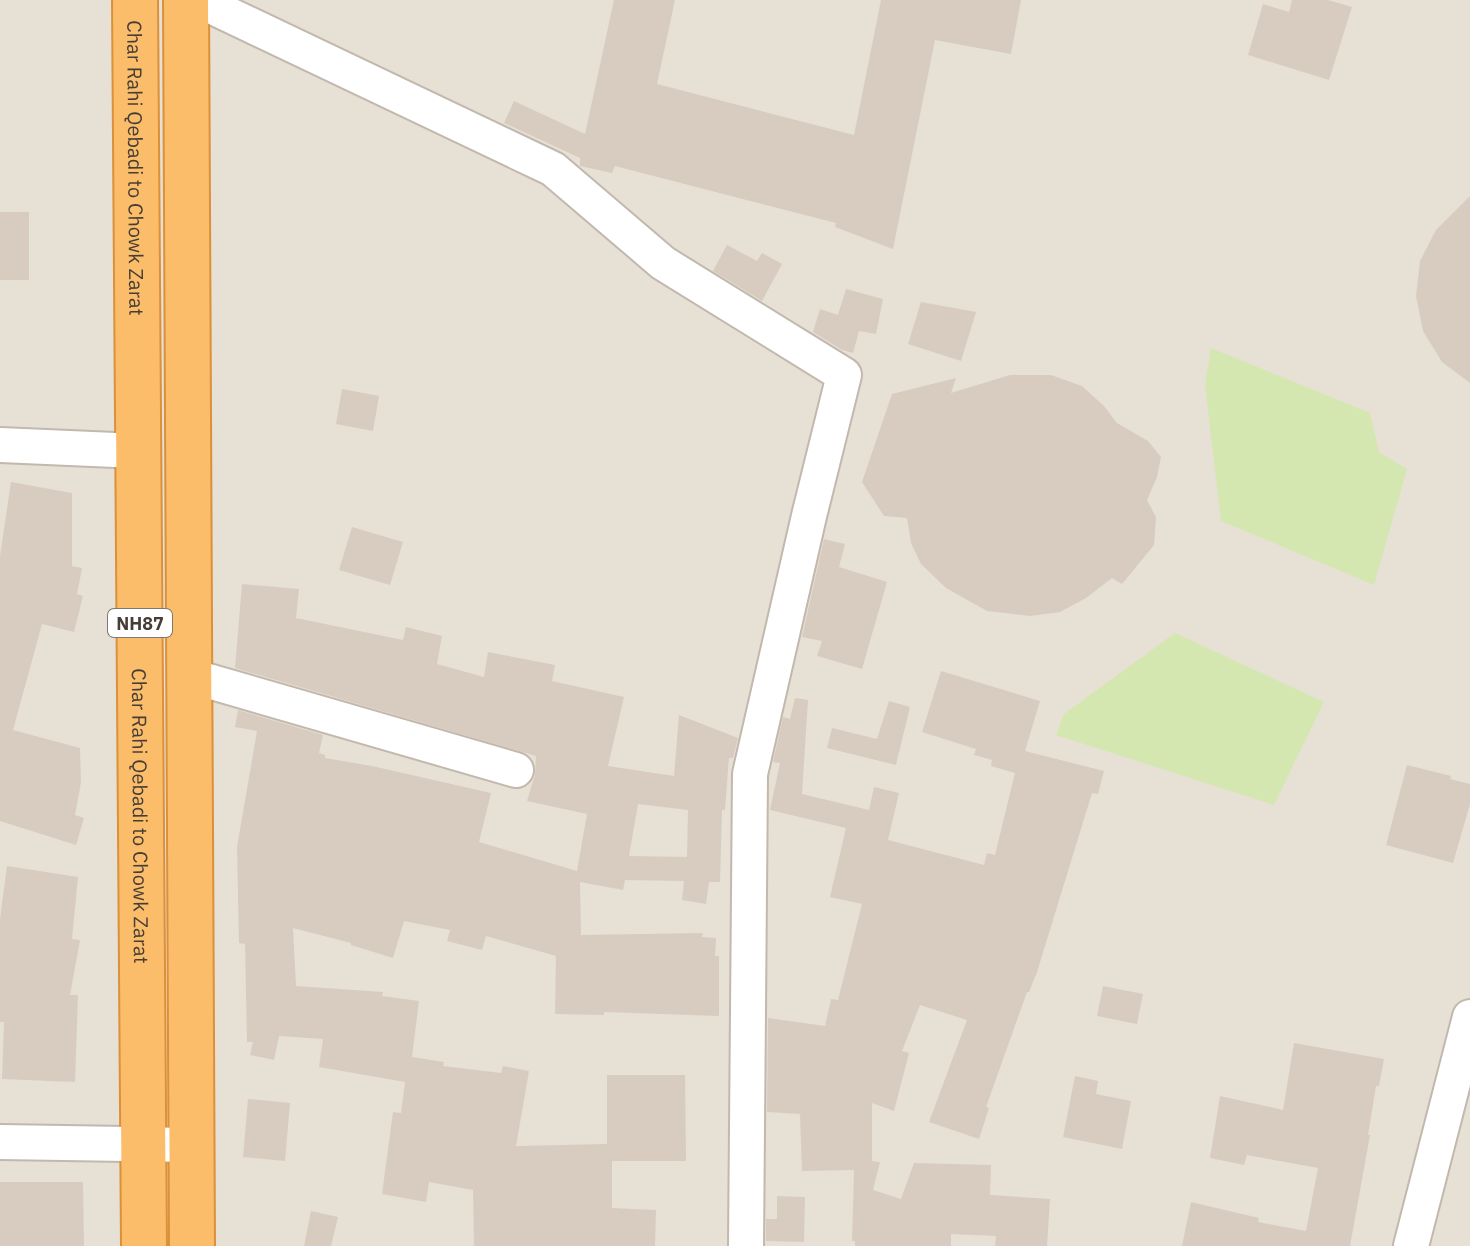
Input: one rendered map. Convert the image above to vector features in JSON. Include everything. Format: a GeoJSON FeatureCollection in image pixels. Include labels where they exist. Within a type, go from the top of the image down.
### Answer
{"type":"FeatureCollection","features":[{"type":"Feature","properties":{"kind":"highway","name":"Char Rahi Qebadi to Chowk Zarat"},"geometry":{"type":"LineString","coordinates":[[135,0],[144,1246]]}},
{"type":"Feature","properties":{"kind":"highway","name":"NH87"},"geometry":{"type":"LineString","coordinates":[[186,0],[192,1246]]}},
{"type":"Feature","properties":{"kind":"street"},"geometry":{"type":"LineString","coordinates":[[198,0],[553,169],[663,263],[844,375],[750,774],[746,1246]]}},
{"type":"Feature","properties":{"kind":"street"},"geometry":{"type":"LineString","coordinates":[[0,445],[138,451]]}},
{"type":"Feature","properties":{"kind":"street"},"geometry":{"type":"LineString","coordinates":[[191,676],[516,770]]}},
{"type":"Feature","properties":{"kind":"street"},"geometry":{"type":"LineString","coordinates":[[1411,1246],[1463,1066],[1470,1017]]}},
{"type":"Feature","properties":{"kind":"street"},"geometry":{"type":"LineString","coordinates":[[0,1142],[191,1145]]}},
{"type":"Feature","properties":{"kind":"shaded area"},"geometry":{"type":"Polygon","coordinates":[[[0,0],[1470,0],[1470,1246],[0,1246],[0,0]]]}},
{"type":"Feature","properties":{"kind":"green space"},"geometry":{"type":"Polygon","coordinates":[[[1211,348],[1370,413],[1379,452],[1407,469],[1374,585],[1221,521],[1205,385],[1211,348]]]}},
{"type":"Feature","properties":{"kind":"green space"},"geometry":{"type":"Polygon","coordinates":[[[1175,633],[1324,702],[1274,805],[1056,735],[1064,714],[1175,633]]]}},
{"type":"Feature","properties":{"kind":"building"},"geometry":{"type":"Polygon","coordinates":[[[614,0],[675,0],[657,84],[854,135],[881,0],[1021,0],[1011,54],[935,40],[893,249],[835,227],[836,223],[615,166],[612,173],[580,166],[580,158],[504,123],[514,101],[585,134],[614,0]]]}},
{"type":"Feature","properties":{"kind":"building"},"geometry":{"type":"Polygon","coordinates":[[[1292,0],[1328,0],[1352,7],[1329,80],[1248,55],[1263,4],[1289,12],[1292,0]]]}},
{"type":"Feature","properties":{"kind":"building"},"geometry":{"type":"Polygon","coordinates":[[[1470,196],[1470,383],[1442,362],[1423,331],[1416,296],[1420,261],[1436,230],[1470,196]]]}},
{"type":"Feature","properties":{"kind":"building"},"geometry":{"type":"Polygon","coordinates":[[[0,212],[29,212],[29,280],[0,280],[0,212]]]}},
{"type":"Feature","properties":{"kind":"building"},"geometry":{"type":"Polygon","coordinates":[[[727,245],[757,261],[762,253],[782,264],[762,301],[713,271],[727,245]]]}},
{"type":"Feature","properties":{"kind":"building"},"geometry":{"type":"Polygon","coordinates":[[[846,289],[883,299],[876,334],[859,331],[853,353],[842,350],[813,332],[820,309],[838,315],[846,289]]]}},
{"type":"Feature","properties":{"kind":"building"},"geometry":{"type":"Polygon","coordinates":[[[921,302],[976,312],[961,361],[908,344],[921,302]]]}},
{"type":"Feature","properties":{"kind":"building"},"geometry":{"type":"Polygon","coordinates":[[[1010,375],[1051,375],[1082,386],[1117,423],[1148,441],[1161,457],[1147,500],[1156,517],[1154,545],[1122,584],[1112,578],[1086,598],[1060,612],[1030,616],[987,611],[946,588],[921,564],[911,543],[907,518],[884,516],[862,482],[892,394],[956,378],[951,393],[1010,375]]]}},
{"type":"Feature","properties":{"kind":"building"},"geometry":{"type":"Polygon","coordinates":[[[342,389],[379,396],[373,431],[336,424],[342,389]]]}},
{"type":"Feature","properties":{"kind":"building"},"geometry":{"type":"Polygon","coordinates":[[[11,482],[72,493],[72,566],[82,568],[77,594],[83,596],[74,632],[42,624],[13,730],[80,748],[81,782],[75,815],[84,818],[76,845],[0,821],[0,556],[11,482]]]}},
{"type":"Feature","properties":{"kind":"building"},"geometry":{"type":"Polygon","coordinates":[[[352,527],[403,542],[390,585],[339,570],[352,527]]]}},
{"type":"Feature","properties":{"kind":"building"},"geometry":{"type":"Polygon","coordinates":[[[824,539],[845,544],[839,567],[887,582],[862,669],[817,656],[822,641],[802,637],[824,539]]]}},
{"type":"Feature","properties":{"kind":"building"},"geometry":{"type":"Polygon","coordinates":[[[242,584],[299,589],[296,618],[403,640],[406,627],[442,636],[437,664],[484,677],[488,652],[555,665],[552,681],[624,697],[608,766],[674,776],[679,715],[738,738],[733,758],[729,758],[725,810],[722,810],[720,882],[709,882],[706,904],[682,900],[684,881],[625,880],[623,890],[580,882],[581,935],[703,933],[702,937],[716,938],[719,1016],[604,1012],[604,1015],[555,1014],[556,956],[486,936],[482,950],[447,941],[450,930],[404,921],[393,958],[293,928],[296,986],[383,992],[382,996],[419,1001],[412,1057],[444,1062],[443,1066],[501,1073],[503,1066],[529,1071],[516,1146],[607,1144],[607,1075],[685,1075],[686,1161],[612,1161],[612,1208],[656,1210],[655,1246],[474,1246],[473,1190],[429,1182],[426,1202],[382,1194],[393,1112],[401,1113],[405,1082],[319,1067],[323,1039],[279,1036],[274,1060],[250,1055],[253,1042],[247,1042],[245,944],[239,943],[237,847],[257,731],[235,727],[238,710],[323,735],[319,753],[325,758],[491,793],[479,842],[577,871],[587,814],[527,801],[535,775],[536,756],[235,668],[242,584]],[[638,804],[629,856],[687,857],[688,810],[638,804]]]}},
{"type":"Feature","properties":{"kind":"building"},"geometry":{"type":"Polygon","coordinates":[[[941,671],[1040,701],[1025,751],[1104,771],[1098,794],[1092,793],[1037,972],[986,1107],[989,1108],[979,1139],[929,1122],[967,1020],[920,1005],[902,1051],[909,1053],[894,1111],[872,1103],[872,1161],[880,1162],[873,1190],[901,1199],[914,1163],[991,1165],[990,1195],[1050,1199],[1047,1246],[995,1246],[996,1236],[951,1234],[951,1246],[855,1246],[855,1241],[852,1241],[854,1170],[802,1171],[800,1114],[767,1112],[768,1018],[825,1026],[831,999],[838,1000],[862,904],[830,897],[846,828],[770,810],[780,763],[773,762],[783,717],[790,719],[795,698],[808,700],[802,794],[869,810],[874,787],[899,793],[888,840],[984,865],[987,853],[995,855],[1015,773],[991,766],[992,760],[974,755],[976,749],[922,732],[941,671]]]}},
{"type":"Feature","properties":{"kind":"building"},"geometry":{"type":"Polygon","coordinates":[[[889,701],[910,707],[896,765],[827,748],[832,728],[877,739],[889,701]]]}},
{"type":"Feature","properties":{"kind":"building"},"geometry":{"type":"Polygon","coordinates":[[[1407,765],[1470,784],[1470,804],[1453,863],[1386,845],[1407,765]]]}},
{"type":"Feature","properties":{"kind":"building"},"geometry":{"type":"Polygon","coordinates":[[[7,866],[78,877],[72,939],[80,940],[70,995],[78,995],[75,1082],[2,1079],[4,1022],[0,1022],[0,919],[7,866]]]}},
{"type":"Feature","properties":{"kind":"building"},"geometry":{"type":"Polygon","coordinates":[[[1103,986],[1143,994],[1137,1024],[1097,1016],[1103,986]]]}},
{"type":"Feature","properties":{"kind":"building"},"geometry":{"type":"Polygon","coordinates":[[[1294,1043],[1384,1059],[1379,1086],[1376,1086],[1350,1246],[1182,1246],[1191,1202],[1259,1218],[1258,1222],[1306,1231],[1318,1168],[1247,1155],[1244,1165],[1210,1158],[1220,1096],[1283,1110],[1294,1043]]]}},
{"type":"Feature","properties":{"kind":"building"},"geometry":{"type":"Polygon","coordinates":[[[1075,1076],[1098,1081],[1096,1094],[1131,1101],[1122,1149],[1063,1137],[1075,1076]]]}},
{"type":"Feature","properties":{"kind":"building"},"geometry":{"type":"Polygon","coordinates":[[[248,1099],[290,1103],[285,1161],[243,1157],[248,1099]]]}},
{"type":"Feature","properties":{"kind":"building"},"geometry":{"type":"Polygon","coordinates":[[[0,1182],[83,1182],[84,1246],[0,1246],[0,1182]]]}},
{"type":"Feature","properties":{"kind":"building"},"geometry":{"type":"Polygon","coordinates":[[[777,1196],[805,1197],[804,1242],[766,1241],[766,1219],[777,1219],[777,1196]]]}},
{"type":"Feature","properties":{"kind":"building"},"geometry":{"type":"Polygon","coordinates":[[[311,1211],[338,1217],[331,1246],[304,1246],[311,1211]]]}}]}
